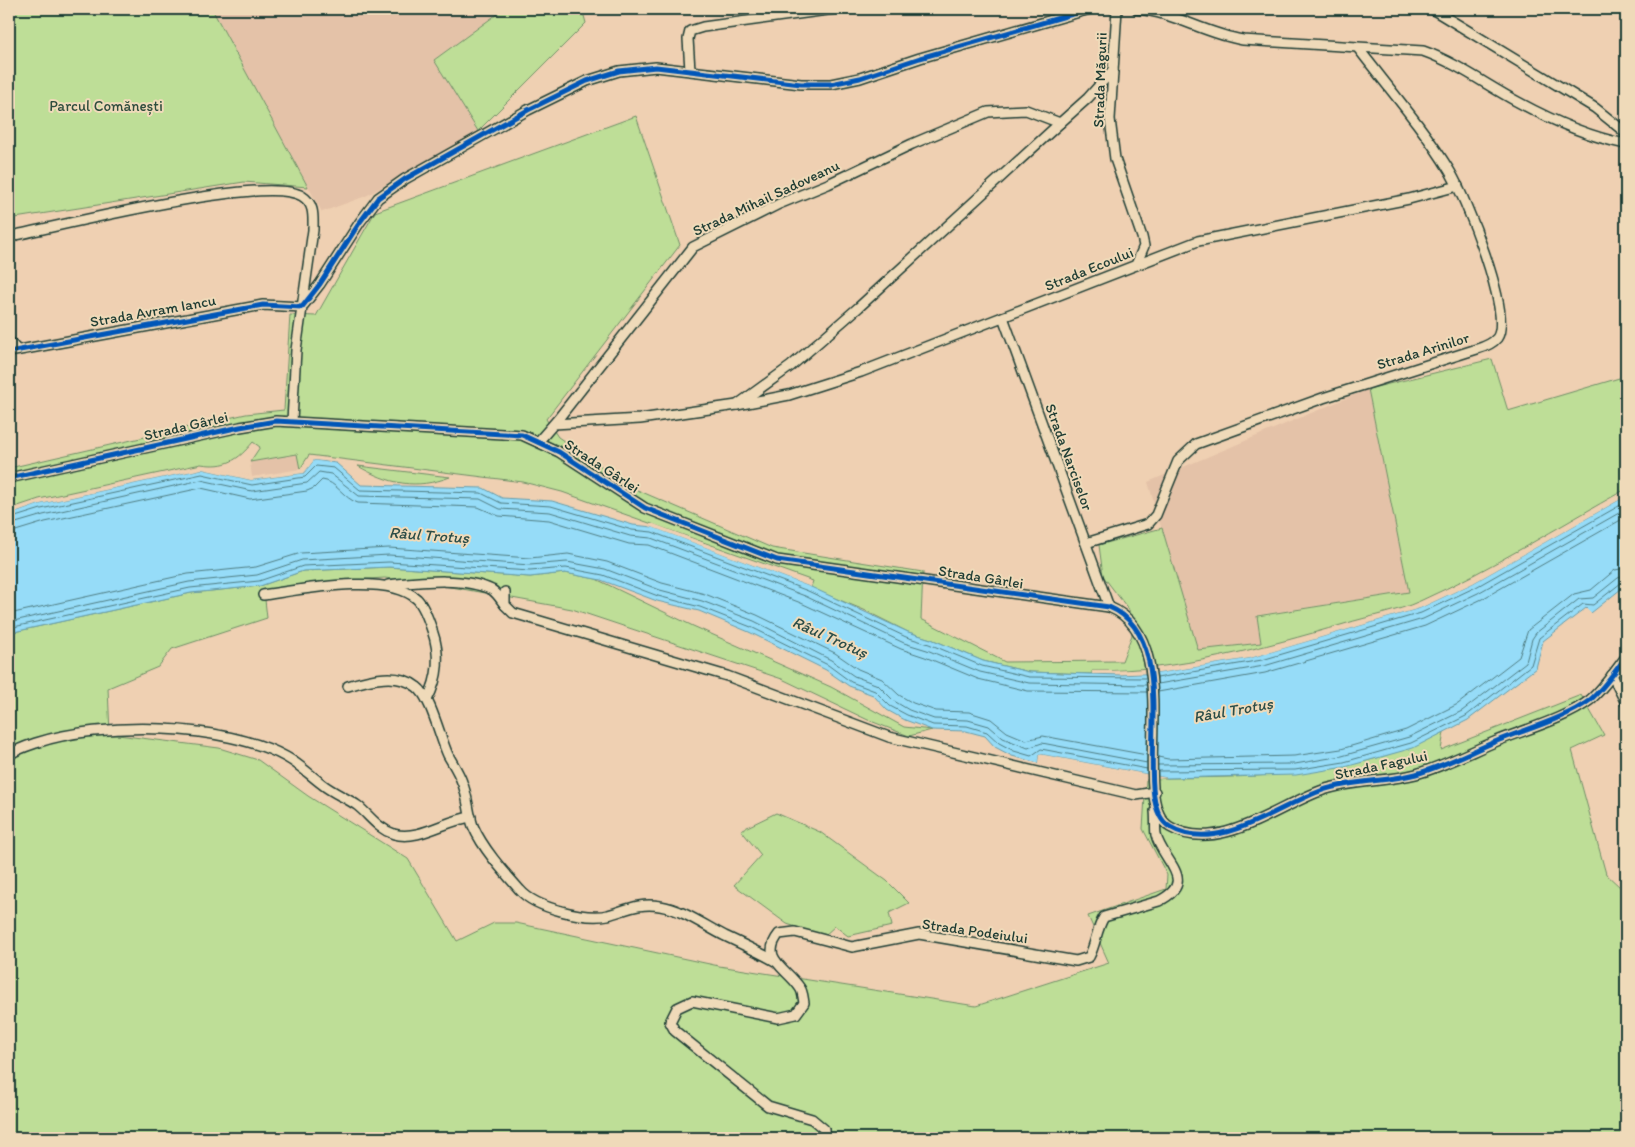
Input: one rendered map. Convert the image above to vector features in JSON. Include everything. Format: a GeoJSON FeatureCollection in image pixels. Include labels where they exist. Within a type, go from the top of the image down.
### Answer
{"type":"FeatureCollection","features":[{"type":"Feature","properties":{"kind":"street"},"geometry":{"type":"LineString","coordinates":[[690,70],[688,39],[690,31],[703,27],[835,9]]}},
{"type":"Feature","properties":{"kind":"street"},"geometry":{"type":"LineString","coordinates":[[302,307],[320,284],[369,208],[378,198],[406,179],[550,98],[587,81],[619,71],[656,67],[801,84],[831,84],[860,78],[920,58],[1090,9]]}},
{"type":"Feature","properties":{"kind":"street","name":"Strada Măgurii"},"geometry":{"type":"LineString","coordinates":[[1117,9],[1110,119],[1115,159],[1144,246],[1136,265]]}},
{"type":"Feature","properties":{"kind":"street"},"geometry":{"type":"LineString","coordinates":[[1137,9],[1170,16],[1200,29],[1229,38],[1423,51],[1445,59],[1519,102],[1577,129],[1626,144]]}},
{"type":"Feature","properties":{"kind":"street"},"geometry":{"type":"LineString","coordinates":[[1432,9],[1595,108],[1626,133]]}},
{"type":"Feature","properties":{"kind":"street","name":"Strada Arinilor"},"geometry":{"type":"LineString","coordinates":[[1086,543],[1148,524],[1156,515],[1178,461],[1196,444],[1323,398],[1477,349],[1497,338],[1501,319],[1492,273],[1458,186],[1437,150],[1358,48]]}},
{"type":"Feature","properties":{"kind":"street"},"geometry":{"type":"LineString","coordinates":[[554,424],[640,420],[737,405],[791,366],[859,307],[1088,98],[1113,70]]}},
{"type":"Feature","properties":{"kind":"street","name":"Strada Mihail Sadoveanu"},"geometry":{"type":"LineString","coordinates":[[538,442],[693,247],[779,204],[828,184],[928,136],[988,112],[1026,110],[1060,123]]}},
{"type":"Feature","properties":{"kind":"street","name":"Strada Ecoului"},"geometry":{"type":"LineString","coordinates":[[737,405],[789,395],[852,375],[1198,241],[1409,199],[1458,186]]}},
{"type":"Feature","properties":{"kind":"street"},"geometry":{"type":"LineString","coordinates":[[9,239],[16,235],[112,214],[237,192],[262,190],[301,195],[310,203],[313,211],[313,230],[296,350],[292,421]]}},
{"type":"Feature","properties":{"kind":"street","name":"Strada Avram Iancu"},"geometry":{"type":"LineString","coordinates":[[13,351],[263,305],[302,307]]}},
{"type":"Feature","properties":{"kind":"street","name":"Strada Narciselor"},"geometry":{"type":"LineString","coordinates":[[1003,317],[1109,607]]}},
{"type":"Feature","properties":{"kind":"street"},"geometry":{"type":"LineString","coordinates":[[9,341],[13,351]]}},
{"type":"Feature","properties":{"kind":"street","name":"Strada Gârlei"},"geometry":{"type":"LineString","coordinates":[[9,478],[240,426],[292,421],[522,435],[560,452],[644,508],[777,560],[1088,606],[1109,607]]}},
{"type":"Feature","properties":{"kind":"street"},"geometry":{"type":"LineString","coordinates":[[263,595],[339,586],[382,586],[428,581],[471,584],[494,591],[513,613],[527,619],[727,676],[889,737],[1136,795],[1155,796]]}},
{"type":"Feature","properties":{"kind":"street"},"geometry":{"type":"LineString","coordinates":[[382,586],[400,590],[417,599],[429,620],[436,640],[437,666],[436,682],[427,700]]}},
{"type":"Feature","properties":{"kind":"street"},"geometry":{"type":"LineString","coordinates":[[505,592],[505,605]]}},
{"type":"Feature","properties":{"kind":"street","name":"Strada Fagului"},"geometry":{"type":"LineString","coordinates":[[1109,607],[1120,612],[1133,627],[1143,642],[1151,666],[1155,796],[1165,823],[1181,832],[1206,834],[1232,830],[1324,790],[1417,774],[1578,708],[1600,690],[1626,657]]}},
{"type":"Feature","properties":{"kind":"street"},"geometry":{"type":"LineString","coordinates":[[1612,675],[1626,703]]}},
{"type":"Feature","properties":{"kind":"street"},"geometry":{"type":"LineString","coordinates":[[348,686],[381,678],[394,678],[408,681],[420,688],[427,700],[438,733],[462,782],[470,817],[486,848],[522,893],[536,902],[588,916],[608,915],[641,905],[659,906],[683,914],[776,962],[802,990],[804,1003],[796,1014],[778,1018],[692,1001],[677,1008],[670,1022],[675,1031],[768,1106],[812,1119],[824,1129],[825,1138]]}},
{"type":"Feature","properties":{"kind":"street"},"geometry":{"type":"LineString","coordinates":[[9,755],[14,751],[53,738],[105,729],[142,729],[218,735],[285,756],[339,796],[358,806],[377,826],[394,834],[412,835],[455,819],[470,817]]}},
{"type":"Feature","properties":{"kind":"street","name":"Strada Podeiului"},"geometry":{"type":"LineString","coordinates":[[776,962],[771,952],[772,942],[779,934],[795,932],[852,948],[920,934],[1076,961],[1089,957],[1096,945],[1098,927],[1104,917],[1159,901],[1166,898],[1174,889],[1178,878],[1156,835],[1155,796]]}},
{"type":"Feature","properties":{"kind":"shaded area"},"geometry":{"type":"Polygon","coordinates":[[[212,9],[504,9],[434,60],[478,131],[366,196],[322,212],[212,9]]]}},
{"type":"Feature","properties":{"kind":"shaded area"},"geometry":{"type":"Polygon","coordinates":[[[1368,389],[1409,592],[1257,615],[1261,643],[1197,650],[1148,482],[1368,389]]]}},
{"type":"Feature","properties":{"kind":"shaded area"},"geometry":{"type":"Polygon","coordinates":[[[298,454],[300,469],[252,477],[250,462],[298,454]]]}},
{"type":"Feature","properties":{"kind":"green space","name":"Parcul Comănești"},"geometry":{"type":"Polygon","coordinates":[[[9,9],[212,9],[308,187],[244,182],[15,218],[9,208],[9,9]]]}},
{"type":"Feature","properties":{"kind":"green space"},"geometry":{"type":"Polygon","coordinates":[[[504,9],[582,9],[586,23],[478,131],[434,60],[504,9]]]}},
{"type":"Feature","properties":{"kind":"green space"},"geometry":{"type":"Polygon","coordinates":[[[636,116],[680,245],[546,419],[558,437],[635,489],[772,548],[923,572],[921,619],[1005,662],[1122,661],[1132,635],[1129,610],[1103,576],[1099,545],[1162,528],[1198,650],[1261,643],[1257,616],[1409,592],[1368,389],[1492,359],[1508,411],[1626,376],[1626,489],[1473,575],[1402,608],[1220,656],[1156,667],[1092,671],[1092,674],[1029,672],[983,661],[931,639],[908,632],[864,610],[815,590],[811,587],[813,581],[562,492],[523,482],[309,455],[300,469],[297,454],[250,462],[260,447],[253,442],[237,458],[225,464],[201,464],[39,499],[9,509],[9,468],[246,414],[284,410],[290,315],[316,316],[375,212],[636,116]]]}},
{"type":"Feature","properties":{"kind":"green space"},"geometry":{"type":"Polygon","coordinates":[[[358,466],[450,477],[426,483],[403,483],[381,477],[358,466]]]}},
{"type":"Feature","properties":{"kind":"green space"},"geometry":{"type":"Polygon","coordinates":[[[389,567],[530,577],[565,573],[596,579],[693,626],[831,687],[904,727],[932,730],[909,736],[868,720],[782,679],[572,609],[457,588],[385,578],[316,582],[265,600],[267,618],[172,649],[158,667],[108,688],[110,734],[219,748],[258,760],[308,796],[408,859],[457,941],[494,923],[516,923],[719,966],[976,1006],[1109,963],[1088,916],[1166,889],[1167,875],[1143,829],[1146,780],[1239,777],[1309,772],[1377,758],[1411,747],[1444,732],[1441,750],[1581,695],[1604,735],[1572,750],[1606,874],[1620,887],[1626,885],[1626,1138],[1449,1138],[1447,1136],[1342,1138],[9,1138],[9,633],[191,593],[260,586],[303,571],[389,567]]]}},
{"type":"Feature","properties":{"kind":"green space"},"geometry":{"type":"Polygon","coordinates":[[[776,813],[820,832],[887,881],[909,903],[889,913],[892,926],[848,936],[835,926],[824,936],[787,924],[734,885],[761,855],[741,830],[776,813]]]}},
{"type":"Feature","properties":{"kind":"water","name":"Râul Trotuș"},"geometry":{"type":"Polygon","coordinates":[[[314,460],[336,463],[361,485],[483,488],[502,498],[552,501],[633,525],[653,527],[811,587],[908,632],[931,639],[983,661],[1029,672],[1120,675],[1159,673],[1250,658],[1420,608],[1473,583],[1626,496],[1626,585],[1591,613],[1586,608],[1543,641],[1536,668],[1468,720],[1413,748],[1345,767],[1296,775],[1167,778],[1039,754],[1038,763],[1012,756],[995,747],[985,736],[966,731],[932,730],[905,720],[887,710],[873,695],[849,686],[826,670],[749,632],[699,611],[657,601],[601,580],[565,573],[530,577],[389,567],[303,571],[260,586],[191,593],[9,633],[9,515],[40,504],[202,469],[251,480],[304,473],[314,460]]]}},
{"type":"Feature","properties":{"kind":"pier"},"geometry":{"type":"Polygon","coordinates":[[[313,458],[337,460],[341,463],[314,460],[304,473],[251,480],[202,469],[40,504],[9,515],[9,512],[39,502],[202,466],[253,477],[303,470],[313,458]]]}},
{"type":"Feature","properties":{"kind":"pier"},"geometry":{"type":"Polygon","coordinates":[[[1626,494],[1626,496],[1473,583],[1420,608],[1250,658],[1159,673],[1092,674],[1092,671],[1159,670],[1250,655],[1419,606],[1472,581],[1626,494]]]}},
{"type":"Feature","properties":{"kind":"pier"},"geometry":{"type":"Polygon","coordinates":[[[644,524],[654,524],[812,584],[811,587],[644,524]]]}},
{"type":"Feature","properties":{"kind":"pier"},"geometry":{"type":"Polygon","coordinates":[[[1039,754],[1167,778],[1158,779],[1041,757],[1040,763],[1038,763],[1039,754]]]}},
{"type":"Feature","properties":{"kind":"cycle path"},"geometry":{"type":"LineString","coordinates":[[9,352],[263,305],[302,307],[320,284],[360,222],[378,198],[405,179],[528,110],[587,81],[619,71],[656,67],[801,84],[831,84],[860,78],[920,58],[1090,9]]}},
{"type":"Feature","properties":{"kind":"cycle path"},"geometry":{"type":"LineString","coordinates":[[9,478],[240,427],[276,421],[522,435],[559,452],[645,508],[777,560],[1109,607],[1133,625],[1146,652],[1152,684],[1153,786],[1158,811],[1170,827],[1189,834],[1208,835],[1228,832],[1248,825],[1323,790],[1346,784],[1405,777],[1447,763],[1497,741],[1558,718],[1581,706],[1600,690],[1626,657]]}}]}
